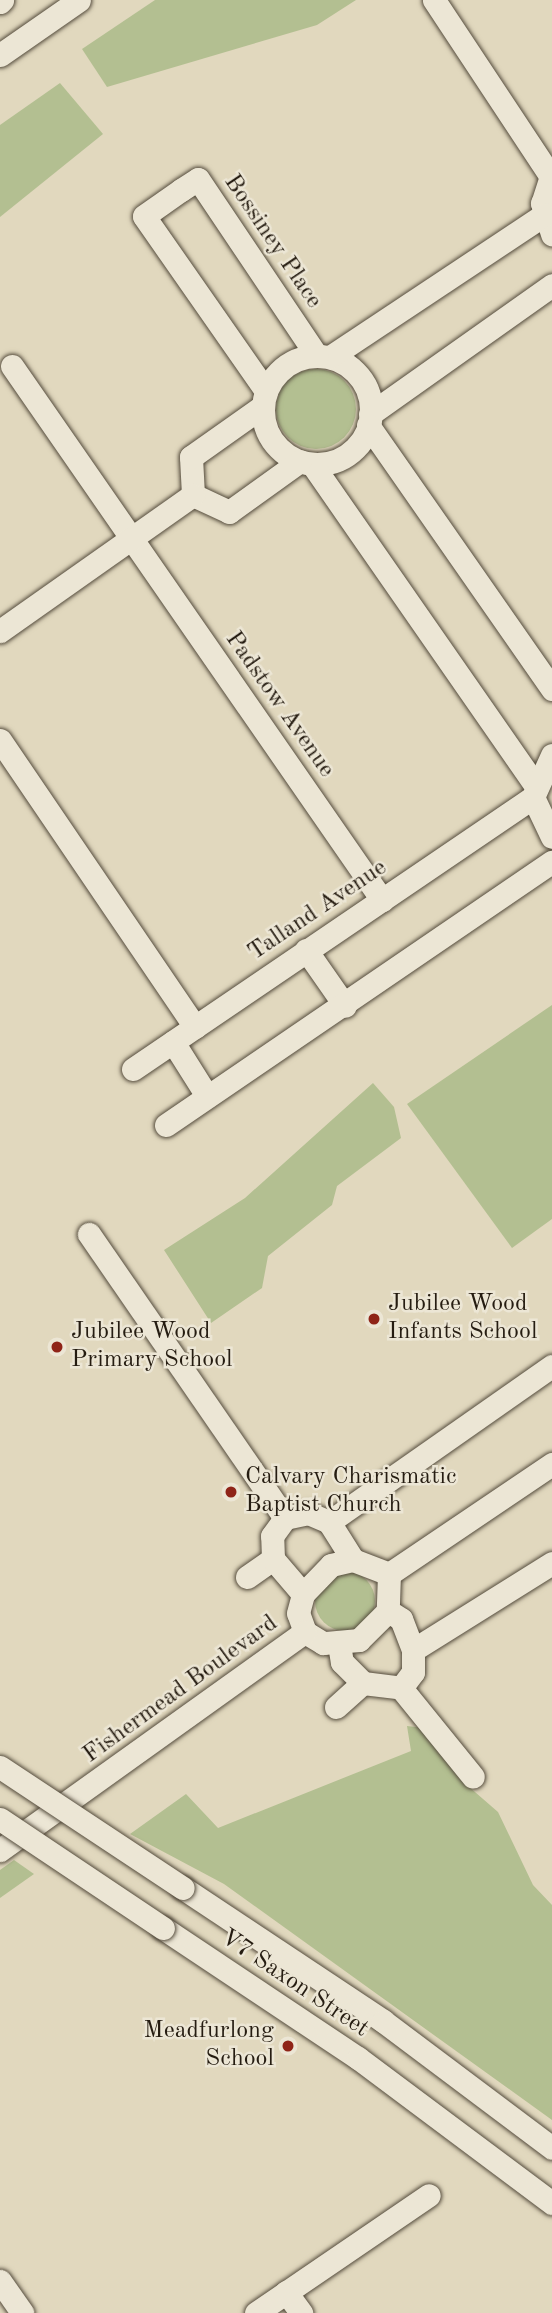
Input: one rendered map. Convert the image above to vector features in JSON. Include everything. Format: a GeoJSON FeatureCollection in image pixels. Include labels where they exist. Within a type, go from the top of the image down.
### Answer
{"type":"FeatureCollection","features":[{"type":"Feature","properties":{"kind":"street"},"geometry":{"type":"LineString","coordinates":[[0,55],[79,0]]}},
{"type":"Feature","properties":{"kind":"street"},"geometry":{"type":"LineString","coordinates":[[193,495],[191,457],[264,398],[286,365],[324,357],[548,225],[543,185],[551,173],[434,0]]}},
{"type":"Feature","properties":{"kind":"street","name":"Bossiney Place"},"geometry":{"type":"LineString","coordinates":[[264,398],[144,216],[181,190],[198,179],[324,357]]}},
{"type":"Feature","properties":{"kind":"street"},"geometry":{"type":"LineString","coordinates":[[193,495],[229,512],[306,462],[347,454],[369,420],[552,285]]}},
{"type":"Feature","properties":{"kind":"street"},"geometry":{"type":"LineString","coordinates":[[324,357],[356,372],[369,420],[552,689]]}},
{"type":"Feature","properties":{"kind":"street","name":"Padstow Avenue"},"geometry":{"type":"LineString","coordinates":[[12,366],[382,900]]}},
{"type":"Feature","properties":{"kind":"street"},"geometry":{"type":"LineString","coordinates":[[264,398],[272,440],[306,462],[533,790],[552,836]]}},
{"type":"Feature","properties":{"kind":"street"},"geometry":{"type":"LineString","coordinates":[[0,631],[193,495]]}},
{"type":"Feature","properties":{"kind":"street"},"geometry":{"type":"LineString","coordinates":[[0,740],[195,1027]]}},
{"type":"Feature","properties":{"kind":"street"},"geometry":{"type":"LineString","coordinates":[[533,790],[552,755]]}},
{"type":"Feature","properties":{"kind":"street","name":"Talland Avenue"},"geometry":{"type":"LineString","coordinates":[[133,1069],[382,900],[533,790]]}},
{"type":"Feature","properties":{"kind":"street"},"geometry":{"type":"LineString","coordinates":[[166,1125],[345,1006],[552,862]]}},
{"type":"Feature","properties":{"kind":"street"},"geometry":{"type":"LineString","coordinates":[[306,950],[345,1006]]}},
{"type":"Feature","properties":{"kind":"street"},"geometry":{"type":"LineString","coordinates":[[173,1042],[207,1096]]}},
{"type":"Feature","properties":{"kind":"street"},"geometry":{"type":"LineString","coordinates":[[89,1234],[285,1518]]}},
{"type":"Feature","properties":{"kind":"street"},"geometry":{"type":"LineString","coordinates":[[329,1522],[552,1366]]}},
{"type":"Feature","properties":{"kind":"street"},"geometry":{"type":"LineString","coordinates":[[389,1574],[552,1464]]}},
{"type":"Feature","properties":{"kind":"street"},"geometry":{"type":"LineString","coordinates":[[354,1560],[329,1522],[308,1513],[285,1518],[272,1536],[273,1559],[303,1594],[331,1565],[354,1560],[389,1574]]}},
{"type":"Feature","properties":{"kind":"street"},"geometry":{"type":"LineString","coordinates":[[247,1577],[273,1559]]}},
{"type":"Feature","properties":{"kind":"street"},"geometry":{"type":"LineString","coordinates":[[413,1650],[552,1563]]}},
{"type":"Feature","properties":{"kind":"street"},"geometry":{"type":"LineString","coordinates":[[389,1574],[388,1611],[359,1640],[339,1644],[342,1662],[363,1684],[401,1688],[473,1777]]}},
{"type":"Feature","properties":{"kind":"street","name":"Fishermead Boulevard"},"geometry":{"type":"LineString","coordinates":[[303,1594],[298,1613],[305,1632]]}},
{"type":"Feature","properties":{"kind":"street"},"geometry":{"type":"LineString","coordinates":[[388,1611],[401,1619],[413,1650],[413,1672],[401,1688]]}},
{"type":"Feature","properties":{"kind":"street","name":"Fishermead Boulevard"},"geometry":{"type":"LineString","coordinates":[[305,1632],[339,1644]]}},
{"type":"Feature","properties":{"kind":"street","name":"Fishermead Boulevard"},"geometry":{"type":"LineString","coordinates":[[0,1850],[305,1632]]}},
{"type":"Feature","properties":{"kind":"street"},"geometry":{"type":"LineString","coordinates":[[336,1707],[363,1684]]}},
{"type":"Feature","properties":{"kind":"street","name":"V7 Saxon Street"},"geometry":{"type":"LineString","coordinates":[[0,1767],[383,2021],[552,2148]]}},
{"type":"Feature","properties":{"kind":"street","name":"V7 Saxon Street"},"geometry":{"type":"LineString","coordinates":[[0,1819],[358,2057],[552,2203]]}},
{"type":"Feature","properties":{"kind":"street"},"geometry":{"type":"LineString","coordinates":[[256,2313],[429,2195]]}},
{"type":"Feature","properties":{"kind":"street"},"geometry":{"type":"LineString","coordinates":[[0,2281],[22,2313]]}},
{"type":"Feature","properties":{"kind":"street"},"geometry":{"type":"LineString","coordinates":[[286,2292],[301,2313]]}},
{"type":"Feature","properties":{"kind":"green space"},"geometry":{"type":"Polygon","coordinates":[[[155,0],[356,0],[317,25],[107,87],[82,49],[155,0]]]}},
{"type":"Feature","properties":{"kind":"green space"},"geometry":{"type":"Polygon","coordinates":[[[60,83],[103,134],[0,217],[0,125],[60,83]]]}},
{"type":"Feature","properties":{"kind":"green space"},"geometry":{"type":"Polygon","coordinates":[[[316,369],[331,372],[344,381],[353,394],[356,409],[353,424],[344,437],[331,446],[316,449],[301,446],[288,437],[279,424],[276,409],[279,394],[288,381],[301,372],[316,369]]]}},
{"type":"Feature","properties":{"kind":"green space"},"geometry":{"type":"Polygon","coordinates":[[[552,1005],[552,1219],[512,1248],[407,1104],[552,1005]]]}},
{"type":"Feature","properties":{"kind":"green space"},"geometry":{"type":"Polygon","coordinates":[[[373,1083],[394,1107],[401,1138],[337,1186],[332,1205],[268,1256],[262,1288],[211,1323],[164,1250],[245,1198],[373,1083]]]}},
{"type":"Feature","properties":{"kind":"green space"},"geometry":{"type":"Polygon","coordinates":[[[345,1571],[366,1580],[375,1601],[366,1622],[345,1631],[324,1622],[315,1601],[324,1580],[345,1571]]]}},
{"type":"Feature","properties":{"kind":"green space"},"geometry":{"type":"Polygon","coordinates":[[[407,1726],[424,1728],[460,1779],[498,1812],[533,1885],[552,1905],[552,2120],[224,1884],[130,1834],[186,1794],[218,1828],[411,1751],[407,1726]]]}},
{"type":"Feature","properties":{"kind":"green space"},"geometry":{"type":"Polygon","coordinates":[[[14,1860],[34,1874],[0,1898],[0,1870],[14,1860]]]}},
{"type":"Feature","properties":{"kind":"place","name":"Jubilee Wood Infants School"},"geometry":{"type":"Point","coordinates":[374,1319]}},
{"type":"Feature","properties":{"kind":"place","name":"Jubilee Wood Primary School"},"geometry":{"type":"Point","coordinates":[57,1347]}},
{"type":"Feature","properties":{"kind":"place","name":"Calvary Charismatic Baptist Church"},"geometry":{"type":"Point","coordinates":[231,1492]}},
{"type":"Feature","properties":{"kind":"place","name":"Meadfurlong School"},"geometry":{"type":"Point","coordinates":[288,2046]}}]}
